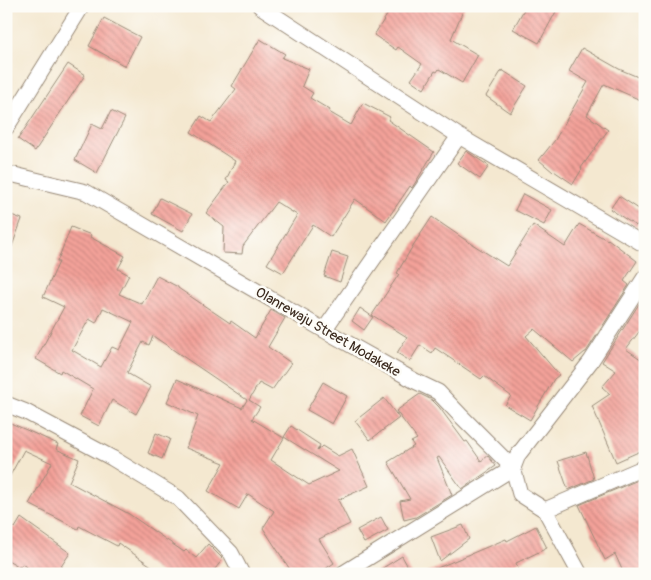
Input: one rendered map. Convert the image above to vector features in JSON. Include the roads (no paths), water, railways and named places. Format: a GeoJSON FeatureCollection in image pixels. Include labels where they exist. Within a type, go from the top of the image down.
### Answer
{"type":"FeatureCollection","features":[{"type":"Feature","properties":{"kind":"street"},"geometry":{"type":"LineString","coordinates":[[6,128],[82,6]]}},
{"type":"Feature","properties":{"kind":"street"},"geometry":{"type":"LineString","coordinates":[[260,6],[459,136],[645,245]]}},
{"type":"Feature","properties":{"kind":"street"},"geometry":{"type":"LineString","coordinates":[[324,330],[459,136]]}},
{"type":"Feature","properties":{"kind":"street","name":"Olanrewaju Street Modakeke"},"geometry":{"type":"LineString","coordinates":[[6,173],[86,192],[324,330],[438,392],[513,468],[520,494],[545,510],[580,574]]}},
{"type":"Feature","properties":{"kind":"street"},"geometry":{"type":"LineString","coordinates":[[342,574],[513,468],[518,455],[591,362],[645,277]]}},
{"type":"Feature","properties":{"kind":"street"},"geometry":{"type":"LineString","coordinates":[[6,404],[26,412],[112,458],[178,498],[231,552],[242,574]]}},
{"type":"Feature","properties":{"kind":"street"},"geometry":{"type":"LineString","coordinates":[[545,510],[645,467]]}}]}
